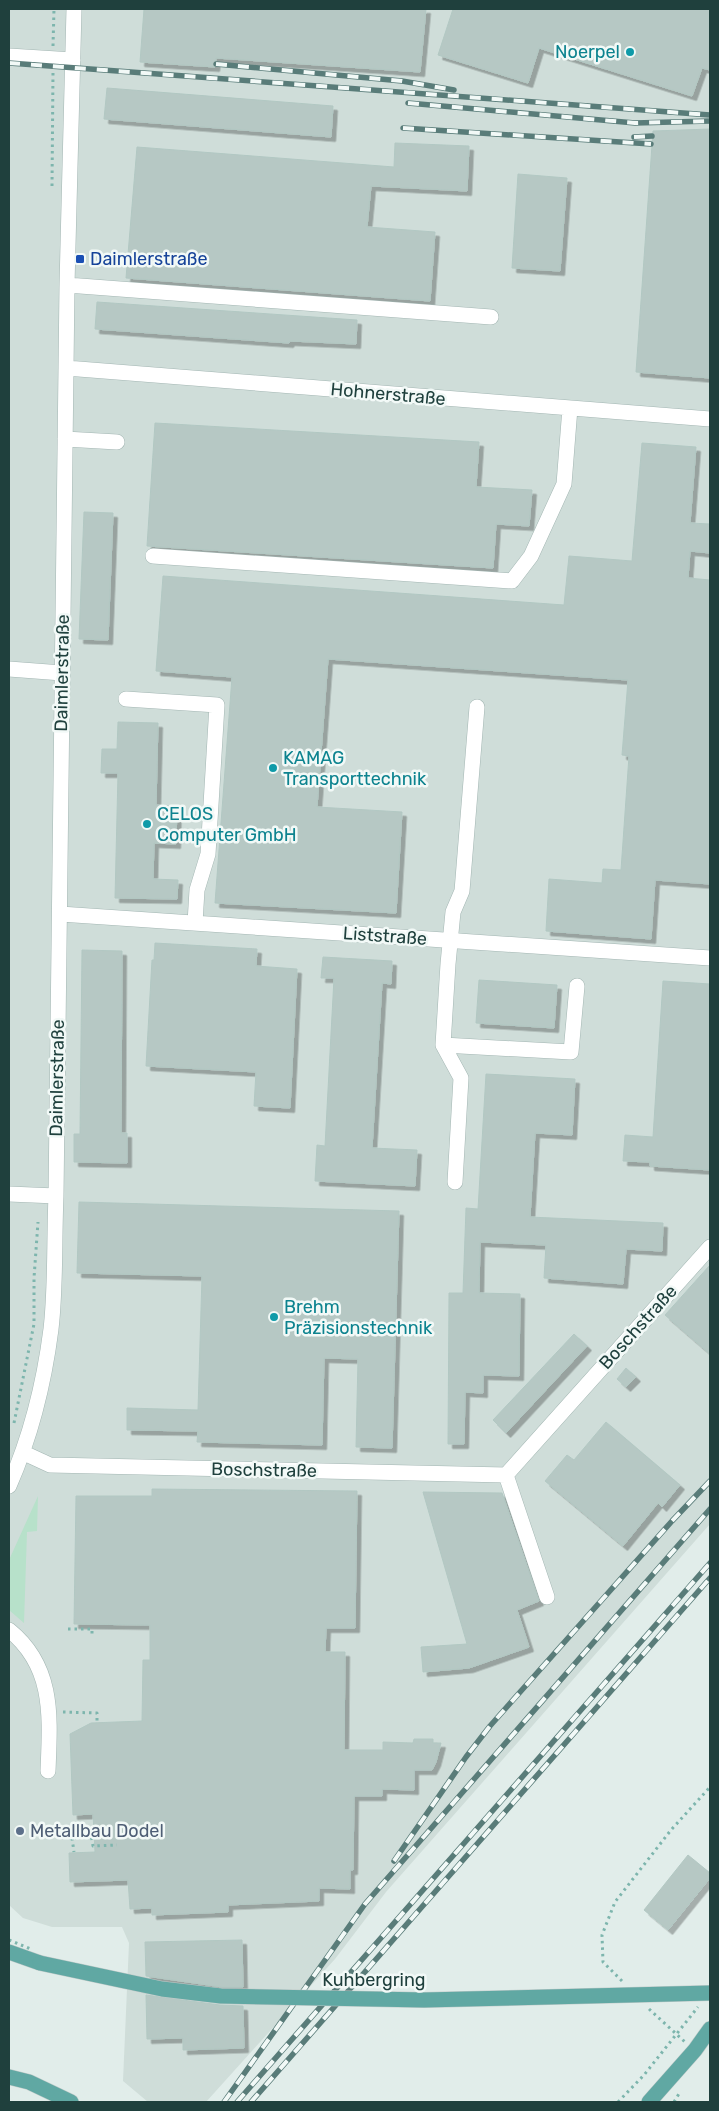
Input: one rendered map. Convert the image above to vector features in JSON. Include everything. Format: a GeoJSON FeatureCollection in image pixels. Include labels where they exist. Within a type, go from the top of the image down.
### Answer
{"type":"FeatureCollection","features":[{"type":"Feature","properties":{"kind":"main road","name":"Kuhbergring"},"geometry":{"type":"LineString","coordinates":[[9,1952],[41,1958],[162,1989],[221,1996],[424,2000],[710,1993]]}},
{"type":"Feature","properties":{"kind":"main road"},"geometry":{"type":"LineString","coordinates":[[649,2102],[695,2050],[710,2029]]}},
{"type":"Feature","properties":{"kind":"main road"},"geometry":{"type":"LineString","coordinates":[[9,2077],[29,2082],[71,2102]]}},
{"type":"Feature","properties":{"kind":"street","name":"Daimlerstraße"},"geometry":{"type":"LineString","coordinates":[[9,1486],[24,1453],[44,1378],[51,1327],[56,1196],[66,368],[74,9]]}},
{"type":"Feature","properties":{"kind":"street"},"geometry":{"type":"LineString","coordinates":[[9,56],[72,60]]}},
{"type":"Feature","properties":{"kind":"street"},"geometry":{"type":"LineString","coordinates":[[68,285],[491,317]]}},
{"type":"Feature","properties":{"kind":"street","name":"Hohnerstraße"},"geometry":{"type":"LineString","coordinates":[[66,368],[710,419]]}},
{"type":"Feature","properties":{"kind":"street"},"geometry":{"type":"LineString","coordinates":[[153,556],[512,581],[531,556],[564,484],[570,408]]}},
{"type":"Feature","properties":{"kind":"street"},"geometry":{"type":"LineString","coordinates":[[66,439],[117,442]]}},
{"type":"Feature","properties":{"kind":"street"},"geometry":{"type":"LineString","coordinates":[[9,669],[62,673]]}},
{"type":"Feature","properties":{"kind":"street"},"geometry":{"type":"LineString","coordinates":[[126,699],[217,706],[208,854],[197,890],[195,923]]}},
{"type":"Feature","properties":{"kind":"street"},"geometry":{"type":"LineString","coordinates":[[455,1182],[461,1078],[444,1045],[453,912],[462,891],[477,707]]}},
{"type":"Feature","properties":{"kind":"street","name":"Liststraße"},"geometry":{"type":"LineString","coordinates":[[60,914],[710,958]]}},
{"type":"Feature","properties":{"kind":"street"},"geometry":{"type":"LineString","coordinates":[[444,1045],[571,1052],[577,986]]}},
{"type":"Feature","properties":{"kind":"street"},"geometry":{"type":"LineString","coordinates":[[9,1194],[56,1196]]}},
{"type":"Feature","properties":{"kind":"street","name":"Boschstraße"},"geometry":{"type":"LineString","coordinates":[[24,1453],[35,1460],[50,1465],[506,1475],[710,1246]]}},
{"type":"Feature","properties":{"kind":"street"},"geometry":{"type":"LineString","coordinates":[[506,1475],[546,1597]]}},
{"type":"Feature","properties":{"kind":"street"},"geometry":{"type":"LineString","coordinates":[[9,1630],[20,1639],[32,1655],[41,1672],[50,1712],[48,1771]]}},
{"type":"Feature","properties":{"kind":"path"},"geometry":{"type":"LineString","coordinates":[[68,1628],[92,1629],[92,1635]]}},
{"type":"Feature","properties":{"kind":"path"},"geometry":{"type":"LineString","coordinates":[[50,1712],[97,1712],[97,1722]]}},
{"type":"Feature","properties":{"kind":"path"},"geometry":{"type":"LineString","coordinates":[[623,1982],[603,1962],[602,1935],[616,1902],[671,1830],[710,1787]]}},
{"type":"Feature","properties":{"kind":"path"},"geometry":{"type":"LineString","coordinates":[[43,1836],[72,1838],[91,1834],[93,1846],[117,1845]]}},
{"type":"Feature","properties":{"kind":"path"},"geometry":{"type":"LineString","coordinates":[[72,1838],[74,1852]]}},
{"type":"Feature","properties":{"kind":"path"},"geometry":{"type":"LineString","coordinates":[[9,1940],[41,1958]]}},
{"type":"Feature","properties":{"kind":"path"},"geometry":{"type":"LineString","coordinates":[[611,1982],[631,1982]]}},
{"type":"Feature","properties":{"kind":"path"},"geometry":{"type":"LineString","coordinates":[[643,2002],[676,2036],[695,2050]]}},
{"type":"Feature","properties":{"kind":"path"},"geometry":{"type":"LineString","coordinates":[[618,2102],[644,2075],[699,2006]]}},
{"type":"Feature","properties":{"kind":"shaded area"},"geometry":{"type":"Polygon","coordinates":[[[9,9],[710,9],[710,1524],[386,1892],[335,1959],[206,2102],[148,2102],[123,2081],[129,1943],[122,1927],[52,1927],[23,1918],[9,1905],[9,9]]]}},
{"type":"Feature","properties":{"kind":"green space"},"geometry":{"type":"Polygon","coordinates":[[[38,1496],[37,1531],[27,1532],[24,1623],[9,1610],[9,1560],[38,1496]]]}},
{"type":"Feature","properties":{"kind":"building"},"geometry":{"type":"Polygon","coordinates":[[[144,9],[426,9],[420,72],[216,58],[215,67],[140,62],[144,9]]]}},
{"type":"Feature","properties":{"kind":"building","name":"Noerpel"},"geometry":{"type":"Polygon","coordinates":[[[453,9],[710,9],[710,70],[702,68],[692,96],[539,48],[528,83],[438,55],[453,9]]]}},
{"type":"Feature","properties":{"kind":"building"},"geometry":{"type":"Polygon","coordinates":[[[107,88],[333,106],[331,137],[104,119],[107,88]]]}},
{"type":"Feature","properties":{"kind":"building"},"geometry":{"type":"Polygon","coordinates":[[[710,129],[710,378],[636,372],[653,131],[710,129]]]}},
{"type":"Feature","properties":{"kind":"building"},"geometry":{"type":"Polygon","coordinates":[[[395,143],[469,146],[467,191],[371,186],[367,227],[435,232],[430,301],[126,278],[137,147],[394,167],[395,143]]]}},
{"type":"Feature","properties":{"kind":"building"},"geometry":{"type":"Polygon","coordinates":[[[518,174],[567,178],[560,271],[512,268],[518,174]]]}},
{"type":"Feature","properties":{"kind":"building"},"geometry":{"type":"Polygon","coordinates":[[[97,302],[357,320],[356,344],[290,341],[289,343],[95,329],[97,302]]]}},
{"type":"Feature","properties":{"kind":"building"},"geometry":{"type":"Polygon","coordinates":[[[155,423],[479,442],[476,487],[532,490],[529,526],[496,524],[493,568],[147,546],[155,423]]]}},
{"type":"Feature","properties":{"kind":"building"},"geometry":{"type":"Polygon","coordinates":[[[642,443],[696,447],[690,523],[710,524],[710,553],[690,551],[688,578],[710,580],[710,884],[655,880],[651,939],[546,931],[549,879],[602,883],[603,869],[621,870],[629,756],[622,755],[628,680],[328,659],[317,807],[402,812],[396,913],[215,903],[232,677],[156,671],[163,576],[564,605],[569,556],[632,561],[642,443]]]}},
{"type":"Feature","properties":{"kind":"building"},"geometry":{"type":"Polygon","coordinates":[[[84,512],[113,513],[108,640],[79,639],[84,512]]]}},
{"type":"Feature","properties":{"kind":"building","name":"CELOS Computer GmbH"},"geometry":{"type":"Polygon","coordinates":[[[118,722],[158,723],[156,805],[177,806],[176,844],[154,843],[153,879],[178,880],[177,899],[115,898],[118,773],[101,773],[102,749],[117,749],[118,722]]]}},
{"type":"Feature","properties":{"kind":"building"},"geometry":{"type":"Polygon","coordinates":[[[155,943],[257,949],[256,966],[297,969],[290,1108],[254,1106],[256,1072],[146,1066],[152,960],[154,960],[155,943]]]}},
{"type":"Feature","properties":{"kind":"building"},"geometry":{"type":"Polygon","coordinates":[[[82,950],[122,951],[121,1133],[127,1133],[127,1163],[74,1162],[74,1134],[80,1134],[82,950]]]}},
{"type":"Feature","properties":{"kind":"building"},"geometry":{"type":"Polygon","coordinates":[[[323,957],[392,961],[391,984],[382,983],[372,1148],[417,1150],[415,1186],[315,1181],[317,1145],[325,1146],[334,978],[321,978],[323,957]]]}},
{"type":"Feature","properties":{"kind":"building"},"geometry":{"type":"Polygon","coordinates":[[[479,980],[557,985],[554,1028],[476,1023],[479,980]]]}},
{"type":"Feature","properties":{"kind":"building"},"geometry":{"type":"Polygon","coordinates":[[[663,981],[710,984],[710,1170],[650,1166],[650,1162],[623,1161],[625,1135],[653,1137],[663,981]]]}},
{"type":"Feature","properties":{"kind":"building"},"geometry":{"type":"Polygon","coordinates":[[[486,1074],[575,1079],[572,1135],[535,1133],[530,1217],[663,1223],[662,1251],[626,1249],[623,1284],[544,1278],[546,1245],[480,1242],[479,1293],[520,1294],[519,1376],[483,1375],[483,1393],[465,1392],[464,1444],[448,1444],[449,1293],[463,1293],[466,1208],[478,1209],[486,1074]]]}},
{"type":"Feature","properties":{"kind":"building","name":"Brehm Präzisionstechnik"},"geometry":{"type":"Polygon","coordinates":[[[79,1202],[399,1211],[392,1448],[356,1447],[358,1359],[324,1358],[322,1445],[197,1442],[198,1431],[127,1430],[127,1408],[198,1410],[202,1276],[77,1273],[79,1202]]]}},
{"type":"Feature","properties":{"kind":"building"},"geometry":{"type":"Polygon","coordinates":[[[710,1265],[710,1354],[665,1315],[710,1265]]]}},
{"type":"Feature","properties":{"kind":"building"},"geometry":{"type":"Polygon","coordinates":[[[574,1334],[587,1346],[506,1433],[493,1420],[574,1334]]]}},
{"type":"Feature","properties":{"kind":"building"},"geometry":{"type":"Polygon","coordinates":[[[626,1368],[636,1377],[626,1387],[617,1379],[626,1368]]]}},
{"type":"Feature","properties":{"kind":"building"},"geometry":{"type":"Polygon","coordinates":[[[606,1422],[680,1485],[662,1507],[658,1503],[623,1546],[545,1481],[567,1455],[574,1460],[606,1422]]]}},
{"type":"Feature","properties":{"kind":"building"},"geometry":{"type":"Polygon","coordinates":[[[152,1489],[357,1491],[355,1628],[326,1628],[325,1652],[345,1652],[344,1750],[383,1750],[383,1742],[413,1743],[414,1739],[433,1739],[433,1743],[441,1743],[432,1770],[414,1770],[414,1790],[382,1789],[382,1796],[354,1796],[353,1870],[350,1870],[350,1889],[319,1888],[319,1901],[228,1905],[228,1912],[152,1915],[152,1908],[130,1909],[128,1880],[70,1882],[69,1853],[95,1852],[93,1814],[73,1815],[70,1734],[91,1723],[142,1721],[143,1660],[150,1660],[150,1625],[74,1624],[76,1496],[152,1496],[152,1489]]]}},
{"type":"Feature","properties":{"kind":"building"},"geometry":{"type":"Polygon","coordinates":[[[423,1492],[502,1493],[539,1601],[517,1610],[529,1647],[469,1668],[423,1672],[421,1647],[467,1644],[423,1492]]]}},
{"type":"Feature","properties":{"kind":"building"},"geometry":{"type":"Polygon","coordinates":[[[688,1855],[710,1873],[710,1878],[668,1930],[644,1910],[688,1855]]]}},
{"type":"Feature","properties":{"kind":"building"},"geometry":{"type":"Polygon","coordinates":[[[242,1940],[243,1987],[222,1987],[146,1976],[145,1942],[242,1940]]]}},
{"type":"Feature","properties":{"kind":"building"},"geometry":{"type":"Polygon","coordinates":[[[146,1995],[220,2005],[243,2006],[244,2048],[183,2050],[183,2038],[147,2039],[146,1995]]]}},
{"type":"Feature","properties":{"kind":"railway"},"geometry":{"type":"LineString","coordinates":[[9,63],[710,115]]}},
{"type":"Feature","properties":{"kind":"railway"},"geometry":{"type":"LineString","coordinates":[[216,64],[402,81],[454,90]]}},
{"type":"Feature","properties":{"kind":"railway"},"geometry":{"type":"LineString","coordinates":[[408,103],[635,123],[710,121]]}},
{"type":"Feature","properties":{"kind":"railway"},"geometry":{"type":"LineString","coordinates":[[403,128],[651,144]]}},
{"type":"Feature","properties":{"kind":"railway"},"geometry":{"type":"LineString","coordinates":[[634,137],[652,136]]}},
{"type":"Feature","properties":{"kind":"railway"},"geometry":{"type":"LineString","coordinates":[[394,1861],[466,1757],[490,1726],[672,1521],[710,1481]]}},
{"type":"Feature","properties":{"kind":"railway"},"geometry":{"type":"LineString","coordinates":[[224,2102],[365,1904],[710,1509]]}},
{"type":"Feature","properties":{"kind":"railway"},"geometry":{"type":"LineString","coordinates":[[237,2102],[710,1563]]}},
{"type":"Feature","properties":{"kind":"railway"},"geometry":{"type":"LineString","coordinates":[[251,2102],[710,1578]]}},
{"type":"Feature","properties":{"kind":"place","name":"Noerpel"},"geometry":{"type":"Point","coordinates":[630,52]}},
{"type":"Feature","properties":{"kind":"place","name":"Daimlerstraße"},"geometry":{"type":"Point","coordinates":[80,259]}},
{"type":"Feature","properties":{"kind":"place","name":"KAMAG Transporttechnik"},"geometry":{"type":"Point","coordinates":[273,768]}},
{"type":"Feature","properties":{"kind":"place","name":"CELOS Computer GmbH"},"geometry":{"type":"Point","coordinates":[147,824]}},
{"type":"Feature","properties":{"kind":"place","name":"Brehm Präzisionstechnik"},"geometry":{"type":"Point","coordinates":[274,1317]}},
{"type":"Feature","properties":{"kind":"place","name":"Metallbau Dodel"},"geometry":{"type":"Point","coordinates":[20,1831]}}]}
